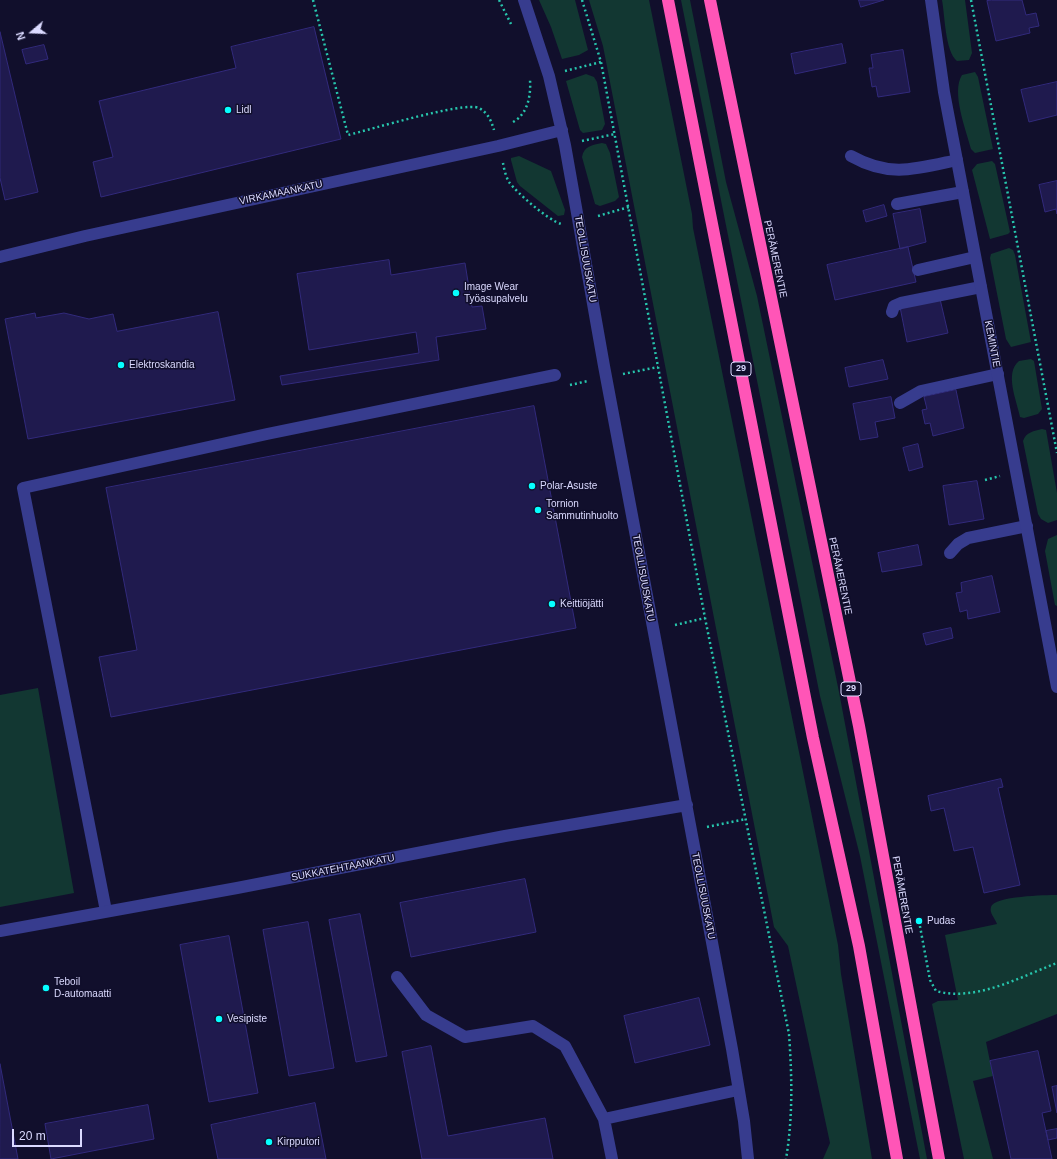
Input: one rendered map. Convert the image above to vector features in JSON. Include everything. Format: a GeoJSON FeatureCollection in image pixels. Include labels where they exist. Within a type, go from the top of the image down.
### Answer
{"type":"FeatureCollection","features":[{"type":"Feature","properties":{"kind":"highway","name":"29"},"geometry":{"type":"LineString","coordinates":[[668,0],[813,738],[859,946],[897,1159]]}},
{"type":"Feature","properties":{"kind":"highway","name":"PERÄMERENTIE"},"geometry":{"type":"LineString","coordinates":[[710,0],[859,726],[939,1159]]}},
{"type":"Feature","properties":{"kind":"street","name":"TEOLLISUUSKATU"},"geometry":{"type":"LineString","coordinates":[[524,0],[549,76],[565,145],[602,358],[732,1048],[748,1159]]}},
{"type":"Feature","properties":{"kind":"street","name":"KEMINTIE"},"geometry":{"type":"LineString","coordinates":[[931,0],[944,92],[1057,686]]}},
{"type":"Feature","properties":{"kind":"street","name":"VIRKAMAANKATU"},"geometry":{"type":"LineString","coordinates":[[0,257],[93,234],[498,146],[562,130]]}},
{"type":"Feature","properties":{"kind":"street"},"geometry":{"type":"LineString","coordinates":[[851,156],[867,165],[894,170],[920,168],[957,160]]}},
{"type":"Feature","properties":{"kind":"street"},"geometry":{"type":"LineString","coordinates":[[897,204],[963,192]]}},
{"type":"Feature","properties":{"kind":"street"},"geometry":{"type":"LineString","coordinates":[[918,270],[975,257]]}},
{"type":"Feature","properties":{"kind":"street"},"geometry":{"type":"LineString","coordinates":[[892,312],[894,306],[901,303],[981,287]]}},
{"type":"Feature","properties":{"kind":"street"},"geometry":{"type":"LineString","coordinates":[[900,403],[920,391],[998,374]]}},
{"type":"Feature","properties":{"kind":"street"},"geometry":{"type":"LineString","coordinates":[[106,911],[23,488],[259,436],[555,375]]}},
{"type":"Feature","properties":{"kind":"street"},"geometry":{"type":"LineString","coordinates":[[950,553],[958,544],[968,538],[1027,526]]}},
{"type":"Feature","properties":{"kind":"street","name":"SUKKATEHTAANKATU"},"geometry":{"type":"LineString","coordinates":[[0,931],[505,836],[686,805]]}},
{"type":"Feature","properties":{"kind":"street"},"geometry":{"type":"LineString","coordinates":[[397,977],[426,1015],[465,1037],[533,1026],[566,1046],[604,1119],[612,1159]]}},
{"type":"Feature","properties":{"kind":"street"},"geometry":{"type":"LineString","coordinates":[[604,1119],[738,1090]]}},
{"type":"Feature","properties":{"kind":"path"},"geometry":{"type":"LineString","coordinates":[[313,0],[348,135],[458,108],[478,107],[490,117],[508,180],[514,188],[543,214],[554,222],[564,225]]}},
{"type":"Feature","properties":{"kind":"path"},"geometry":{"type":"LineString","coordinates":[[499,0],[514,29]]}},
{"type":"Feature","properties":{"kind":"path"},"geometry":{"type":"LineString","coordinates":[[582,0],[601,62],[705,618],[789,1034],[793,1088],[790,1136],[786,1159]]}},
{"type":"Feature","properties":{"kind":"path"},"geometry":{"type":"LineString","coordinates":[[971,0],[1057,453]]}},
{"type":"Feature","properties":{"kind":"path"},"geometry":{"type":"LineString","coordinates":[[565,71],[601,62]]}},
{"type":"Feature","properties":{"kind":"path"},"geometry":{"type":"LineString","coordinates":[[511,123],[517,120],[526,108],[530,96],[528,74]]}},
{"type":"Feature","properties":{"kind":"path"},"geometry":{"type":"LineString","coordinates":[[494,130],[499,128]]}},
{"type":"Feature","properties":{"kind":"path"},"geometry":{"type":"LineString","coordinates":[[565,145],[615,134]]}},
{"type":"Feature","properties":{"kind":"path"},"geometry":{"type":"LineString","coordinates":[[598,216],[629,208]]}},
{"type":"Feature","properties":{"kind":"path"},"geometry":{"type":"LineString","coordinates":[[619,374],[658,368]]}},
{"type":"Feature","properties":{"kind":"path"},"geometry":{"type":"LineString","coordinates":[[564,386],[591,380]]}},
{"type":"Feature","properties":{"kind":"path"},"geometry":{"type":"LineString","coordinates":[[675,625],[705,618]]}},
{"type":"Feature","properties":{"kind":"path"},"geometry":{"type":"LineString","coordinates":[[690,831],[746,819]]}},
{"type":"Feature","properties":{"kind":"path"},"geometry":{"type":"LineString","coordinates":[[919,921],[930,980],[936,991],[948,994],[969,994],[1057,963]]}},
{"type":"Feature","properties":{"kind":"green space"},"geometry":{"type":"Polygon","coordinates":[[[539,0],[575,0],[588,50],[579,55],[562,59],[551,27],[539,0]]]}},
{"type":"Feature","properties":{"kind":"green space"},"geometry":{"type":"Polygon","coordinates":[[[589,0],[649,0],[692,214],[693,228],[838,945],[841,974],[872,1159],[823,1159],[830,1143],[788,946],[774,927],[603,46],[589,0]]]}},
{"type":"Feature","properties":{"kind":"green space"},"geometry":{"type":"Polygon","coordinates":[[[681,0],[690,0],[726,182],[757,296],[839,692],[927,1159],[920,1159],[860,856],[820,696],[681,0]]]}},
{"type":"Feature","properties":{"kind":"green space"},"geometry":{"type":"Polygon","coordinates":[[[942,0],[965,0],[972,53],[969,60],[957,61],[950,50],[946,33],[942,0]]]}},
{"type":"Feature","properties":{"kind":"green space"},"geometry":{"type":"Polygon","coordinates":[[[975,72],[978,77],[993,149],[975,153],[971,149],[963,122],[960,111],[958,91],[959,82],[962,75],[975,72]]]}},
{"type":"Feature","properties":{"kind":"green space"},"geometry":{"type":"Polygon","coordinates":[[[586,74],[594,77],[597,82],[605,124],[602,130],[583,133],[580,130],[566,81],[586,74]]]}},
{"type":"Feature","properties":{"kind":"green space"},"geometry":{"type":"Polygon","coordinates":[[[602,143],[606,144],[610,153],[619,197],[615,201],[600,206],[595,204],[582,157],[587,148],[592,145],[602,143]]]}},
{"type":"Feature","properties":{"kind":"green space"},"geometry":{"type":"Polygon","coordinates":[[[519,156],[551,171],[565,210],[564,215],[558,216],[520,186],[517,182],[511,160],[511,158],[519,156]]]}},
{"type":"Feature","properties":{"kind":"green space"},"geometry":{"type":"Polygon","coordinates":[[[992,161],[995,164],[1010,232],[1008,234],[990,239],[972,170],[977,164],[992,161]]]}},
{"type":"Feature","properties":{"kind":"green space"},"geometry":{"type":"Polygon","coordinates":[[[1009,248],[1013,250],[1015,255],[1031,342],[1011,347],[1006,339],[990,258],[991,254],[1009,248]]]}},
{"type":"Feature","properties":{"kind":"green space"},"geometry":{"type":"Polygon","coordinates":[[[1031,359],[1034,361],[1042,409],[1038,414],[1024,418],[1020,417],[1014,395],[1012,373],[1019,361],[1031,359]]]}},
{"type":"Feature","properties":{"kind":"green space"},"geometry":{"type":"Polygon","coordinates":[[[1042,429],[1046,430],[1057,493],[1057,520],[1048,523],[1041,519],[1038,514],[1023,441],[1028,434],[1042,429]]]}},
{"type":"Feature","properties":{"kind":"green space"},"geometry":{"type":"Polygon","coordinates":[[[1057,535],[1057,606],[1055,605],[1045,551],[1048,539],[1057,535]]]}},
{"type":"Feature","properties":{"kind":"green space"},"geometry":{"type":"Polygon","coordinates":[[[38,688],[74,893],[0,907],[0,695],[38,688]]]}},
{"type":"Feature","properties":{"kind":"green space"},"geometry":{"type":"Polygon","coordinates":[[[1042,895],[1057,895],[1057,1014],[986,1042],[993,1076],[973,1081],[993,1159],[964,1159],[932,1004],[938,1001],[958,1000],[945,935],[997,924],[991,913],[991,907],[994,903],[1001,900],[1042,895]]]}},
{"type":"Feature","properties":{"kind":"building"},"geometry":{"type":"Polygon","coordinates":[[[859,0],[884,0],[861,7],[859,0]]]}},
{"type":"Feature","properties":{"kind":"building"},"geometry":{"type":"Polygon","coordinates":[[[1022,0],[1026,15],[1036,13],[1039,26],[1029,28],[1030,33],[996,41],[987,1],[1022,0]]]}},
{"type":"Feature","properties":{"kind":"building"},"geometry":{"type":"Polygon","coordinates":[[[314,27],[341,139],[101,197],[93,162],[113,157],[99,101],[236,68],[231,47],[314,27]]]}},
{"type":"Feature","properties":{"kind":"building"},"geometry":{"type":"Polygon","coordinates":[[[0,32],[38,192],[5,200],[0,178],[0,32]]]}},
{"type":"Feature","properties":{"kind":"building"},"geometry":{"type":"Polygon","coordinates":[[[842,44],[846,63],[795,74],[791,54],[842,44]]]}},
{"type":"Feature","properties":{"kind":"building"},"geometry":{"type":"Polygon","coordinates":[[[44,45],[48,59],[26,64],[22,50],[44,45]]]}},
{"type":"Feature","properties":{"kind":"building"},"geometry":{"type":"Polygon","coordinates":[[[903,50],[910,92],[878,97],[876,86],[872,87],[869,68],[873,68],[871,55],[903,50]]]}},
{"type":"Feature","properties":{"kind":"building"},"geometry":{"type":"Polygon","coordinates":[[[1057,82],[1057,115],[1029,122],[1021,90],[1057,82]]]}},
{"type":"Feature","properties":{"kind":"building"},"geometry":{"type":"Polygon","coordinates":[[[1057,181],[1057,214],[1056,209],[1045,212],[1039,185],[1057,181]]]}},
{"type":"Feature","properties":{"kind":"building"},"geometry":{"type":"Polygon","coordinates":[[[884,205],[887,216],[866,222],[863,211],[884,205]]]}},
{"type":"Feature","properties":{"kind":"building"},"geometry":{"type":"Polygon","coordinates":[[[920,209],[926,242],[900,249],[893,214],[920,209]]]}},
{"type":"Feature","properties":{"kind":"building"},"geometry":{"type":"Polygon","coordinates":[[[908,247],[916,282],[835,300],[827,265],[908,247]]]}},
{"type":"Feature","properties":{"kind":"building"},"geometry":{"type":"Polygon","coordinates":[[[389,260],[391,275],[465,263],[472,307],[482,306],[486,329],[436,337],[439,360],[282,385],[280,376],[419,353],[416,332],[309,350],[297,274],[389,260]]]}},
{"type":"Feature","properties":{"kind":"building"},"geometry":{"type":"Polygon","coordinates":[[[940,299],[948,333],[907,342],[900,307],[940,299]]]}},
{"type":"Feature","properties":{"kind":"building","name":"Elektroskandia"},"geometry":{"type":"Polygon","coordinates":[[[218,312],[235,400],[28,439],[5,319],[35,313],[36,318],[64,313],[89,319],[113,314],[117,331],[218,312]]]}},
{"type":"Feature","properties":{"kind":"building"},"geometry":{"type":"Polygon","coordinates":[[[883,360],[888,379],[849,387],[845,368],[883,360]]]}},
{"type":"Feature","properties":{"kind":"building"},"geometry":{"type":"Polygon","coordinates":[[[956,390],[964,428],[933,436],[930,423],[925,424],[922,410],[927,409],[924,397],[956,390]]]}},
{"type":"Feature","properties":{"kind":"building"},"geometry":{"type":"Polygon","coordinates":[[[891,397],[895,418],[875,422],[878,437],[860,440],[853,404],[891,397]]]}},
{"type":"Feature","properties":{"kind":"building"},"geometry":{"type":"Polygon","coordinates":[[[534,406],[576,628],[111,717],[99,657],[137,650],[106,488],[534,406]]]}},
{"type":"Feature","properties":{"kind":"building"},"geometry":{"type":"Polygon","coordinates":[[[918,444],[923,467],[909,471],[903,448],[918,444]]]}},
{"type":"Feature","properties":{"kind":"building"},"geometry":{"type":"Polygon","coordinates":[[[977,481],[984,519],[949,525],[943,486],[977,481]]]}},
{"type":"Feature","properties":{"kind":"building"},"geometry":{"type":"Polygon","coordinates":[[[918,545],[922,565],[882,572],[878,553],[918,545]]]}},
{"type":"Feature","properties":{"kind":"building"},"geometry":{"type":"Polygon","coordinates":[[[992,576],[1000,612],[968,619],[967,610],[960,612],[956,593],[962,592],[961,583],[992,576]]]}},
{"type":"Feature","properties":{"kind":"building"},"geometry":{"type":"Polygon","coordinates":[[[951,628],[953,638],[926,645],[923,634],[951,628]]]}},
{"type":"Feature","properties":{"kind":"building"},"geometry":{"type":"Polygon","coordinates":[[[1001,779],[1003,787],[998,788],[1020,885],[984,893],[973,847],[954,851],[944,808],[931,811],[928,796],[1001,779]]]}},
{"type":"Feature","properties":{"kind":"building"},"geometry":{"type":"Polygon","coordinates":[[[525,879],[536,932],[411,957],[400,903],[525,879]]]}},
{"type":"Feature","properties":{"kind":"building"},"geometry":{"type":"Polygon","coordinates":[[[360,914],[387,1056],[356,1062],[329,920],[360,914]]]}},
{"type":"Feature","properties":{"kind":"building"},"geometry":{"type":"Polygon","coordinates":[[[308,922],[334,1068],[289,1076],[263,930],[308,922]]]}},
{"type":"Feature","properties":{"kind":"building","name":"Vesipiste"},"geometry":{"type":"Polygon","coordinates":[[[229,936],[258,1093],[209,1102],[180,945],[229,936]]]}},
{"type":"Feature","properties":{"kind":"building"},"geometry":{"type":"Polygon","coordinates":[[[699,998],[710,1045],[635,1063],[624,1016],[699,998]]]}},
{"type":"Feature","properties":{"kind":"building"},"geometry":{"type":"Polygon","coordinates":[[[431,1046],[448,1136],[545,1118],[553,1159],[422,1159],[402,1052],[431,1046]]]}},
{"type":"Feature","properties":{"kind":"building"},"geometry":{"type":"Polygon","coordinates":[[[1038,1051],[1051,1111],[1042,1113],[1052,1159],[1011,1159],[990,1061],[1038,1051]]]}},
{"type":"Feature","properties":{"kind":"building"},"geometry":{"type":"Polygon","coordinates":[[[0,1064],[18,1159],[0,1159],[0,1064]]]}},
{"type":"Feature","properties":{"kind":"building"},"geometry":{"type":"Polygon","coordinates":[[[1057,1086],[1057,1113],[1052,1087],[1057,1086]]]}},
{"type":"Feature","properties":{"kind":"building","name":"Kirpputori"},"geometry":{"type":"Polygon","coordinates":[[[315,1103],[326,1159],[218,1159],[211,1125],[315,1103]]]}},
{"type":"Feature","properties":{"kind":"building"},"geometry":{"type":"Polygon","coordinates":[[[148,1105],[154,1139],[51,1159],[45,1124],[148,1105]]]}},
{"type":"Feature","properties":{"kind":"building"},"geometry":{"type":"Polygon","coordinates":[[[1057,1129],[1057,1138],[1048,1140],[1046,1131],[1057,1129]]]}},
{"type":"Feature","properties":{"kind":"place","name":"Lidl"},"geometry":{"type":"Point","coordinates":[228,110]}},
{"type":"Feature","properties":{"kind":"place","name":"Image Wear Työasupalvelu"},"geometry":{"type":"Point","coordinates":[456,293]}},
{"type":"Feature","properties":{"kind":"place","name":"Elektroskandia"},"geometry":{"type":"Point","coordinates":[121,365]}},
{"type":"Feature","properties":{"kind":"place","name":"Polar-Asuste"},"geometry":{"type":"Point","coordinates":[532,486]}},
{"type":"Feature","properties":{"kind":"place","name":"Tornion Sammutinhuolto"},"geometry":{"type":"Point","coordinates":[538,510]}},
{"type":"Feature","properties":{"kind":"place","name":"Keittiöjätti"},"geometry":{"type":"Point","coordinates":[552,604]}},
{"type":"Feature","properties":{"kind":"place","name":"Pudas"},"geometry":{"type":"Point","coordinates":[919,921]}},
{"type":"Feature","properties":{"kind":"place","name":"Teboil D-automaatti"},"geometry":{"type":"Point","coordinates":[46,988]}},
{"type":"Feature","properties":{"kind":"place","name":"Vesipiste"},"geometry":{"type":"Point","coordinates":[219,1019]}},
{"type":"Feature","properties":{"kind":"place","name":"Kirpputori"},"geometry":{"type":"Point","coordinates":[269,1142]}}]}
